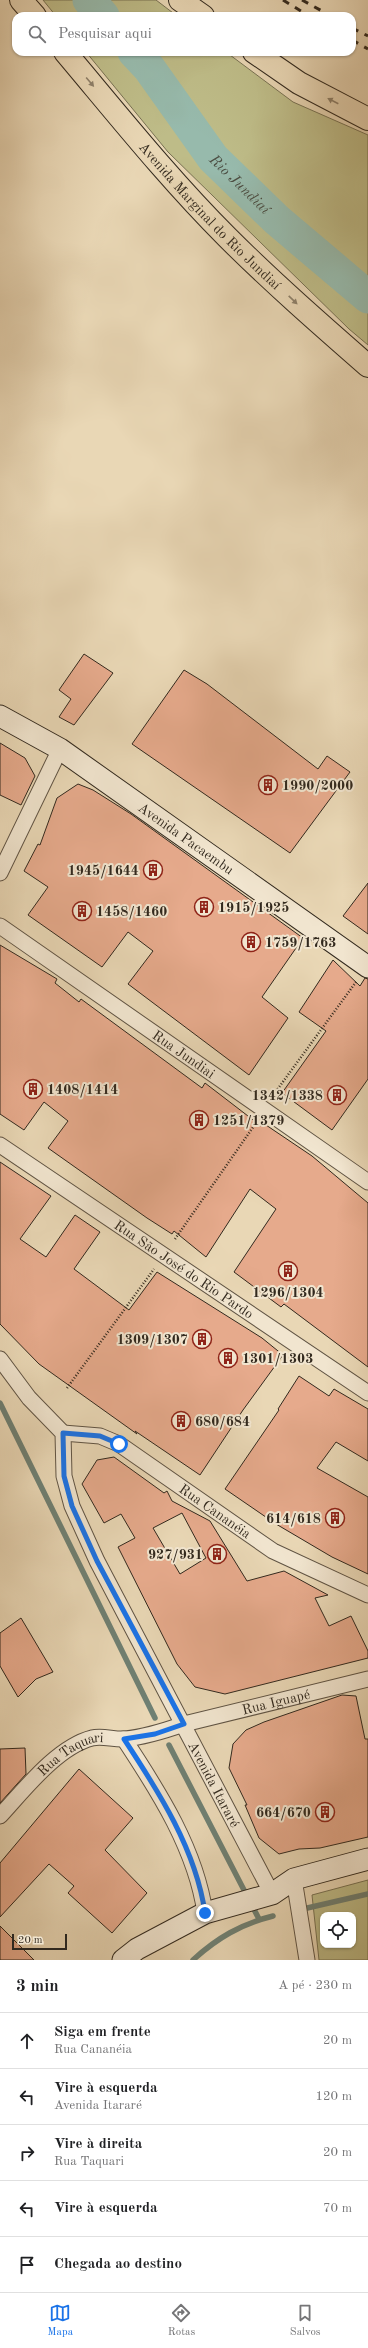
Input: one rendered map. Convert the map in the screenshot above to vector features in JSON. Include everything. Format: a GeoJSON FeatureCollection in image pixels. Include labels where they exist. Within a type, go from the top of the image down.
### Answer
{"type":"FeatureCollection","features":[{"type":"Feature","properties":{"kind":"main road"},"geometry":{"type":"LineString","coordinates":[[21,0],[32,12]]}},
{"type":"Feature","properties":{"kind":"main road"},"geometry":{"type":"LineString","coordinates":[[180,0],[197,12]]}},
{"type":"Feature","properties":{"kind":"main road","name":"Avenida Marginal do Rio Jundiaí"},"geometry":{"type":"LineString","coordinates":[[68,56],[163,168],[227,237],[306,313],[368,366]]}},
{"type":"Feature","properties":{"kind":"main road"},"geometry":{"type":"LineString","coordinates":[[260,56],[299,83],[368,118]]}},
{"type":"Feature","properties":{"kind":"main road","name":"Avenida Pacaembu"},"geometry":{"type":"LineString","coordinates":[[0,716],[60,749],[364,972]]}},
{"type":"Feature","properties":{"kind":"main road"},"geometry":{"type":"LineString","coordinates":[[123,1960],[137,1948],[205,1913],[272,1894],[294,1879],[368,1859]]}},
{"type":"Feature","properties":{"kind":"street"},"geometry":{"type":"LineString","coordinates":[[0,873],[60,749]]}},
{"type":"Feature","properties":{"kind":"street","name":"Rua Jundiai"},"geometry":{"type":"LineString","coordinates":[[0,926],[368,1182]]}},
{"type":"Feature","properties":{"kind":"street","name":"Rua São José do Rio Pardo"},"geometry":{"type":"LineString","coordinates":[[0,1145],[368,1393]]}},
{"type":"Feature","properties":{"kind":"street"},"geometry":{"type":"LineString","coordinates":[[0,1359],[25,1393],[63,1433]]}},
{"type":"Feature","properties":{"kind":"street","name":"Rua Cananéia"},"geometry":{"type":"LineString","coordinates":[[63,1433],[100,1436],[119,1444],[273,1551],[368,1595]]}},
{"type":"Feature","properties":{"kind":"street","name":"Avenida Itararé"},"geometry":{"type":"LineString","coordinates":[[63,1433],[64,1476],[72,1506],[97,1561],[272,1894]]}},
{"type":"Feature","properties":{"kind":"street","name":"Rua Iguapé"},"geometry":{"type":"LineString","coordinates":[[184,1724],[368,1679]]}},
{"type":"Feature","properties":{"kind":"street","name":"Rua Taquari"},"geometry":{"type":"LineString","coordinates":[[0,1816],[57,1758],[74,1744],[93,1737],[124,1739],[155,1734],[184,1724]]}},
{"type":"Feature","properties":{"kind":"street"},"geometry":{"type":"LineString","coordinates":[[124,1739],[156,1788],[183,1842],[202,1893],[205,1913]]}},
{"type":"Feature","properties":{"kind":"street"},"geometry":{"type":"LineString","coordinates":[[294,1879],[304,1959]]}},
{"type":"Feature","properties":{"kind":"path"},"geometry":{"type":"LineString","coordinates":[[274,1094],[364,972]]}},
{"type":"Feature","properties":{"kind":"path"},"geometry":{"type":"LineString","coordinates":[[175,1239],[258,1120]]}},
{"type":"Feature","properties":{"kind":"path"},"geometry":{"type":"LineString","coordinates":[[67,1388],[154,1269]]}},
{"type":"Feature","properties":{"kind":"shaded area"},"geometry":{"type":"Polygon","coordinates":[[[43,0],[156,0],[172,12],[53,12],[43,0]]]}},
{"type":"Feature","properties":{"kind":"shaded area"},"geometry":{"type":"Polygon","coordinates":[[[89,56],[231,56],[293,102],[368,135],[368,345],[349,329],[168,152],[89,56]]]}},
{"type":"Feature","properties":{"kind":"shaded area"},"geometry":{"type":"Polygon","coordinates":[[[368,1880],[368,1960],[319,1960],[312,1895],[368,1880]]]}},
{"type":"Feature","properties":{"kind":"building"},"geometry":{"type":"Polygon","coordinates":[[[84,654],[113,673],[74,725],[59,717],[71,699],[59,690],[84,654]]]}},
{"type":"Feature","properties":{"kind":"building"},"geometry":{"type":"Polygon","coordinates":[[[184,670],[207,684],[318,769],[327,756],[350,772],[290,853],[132,744],[184,670]]]}},
{"type":"Feature","properties":{"kind":"building"},"geometry":{"type":"Polygon","coordinates":[[[0,743],[25,758],[35,776],[21,805],[0,795],[0,743]]]}},
{"type":"Feature","properties":{"kind":"building"},"geometry":{"type":"Polygon","coordinates":[[[78,784],[93,790],[131,814],[303,938],[262,997],[288,1018],[249,1075],[128,984],[153,951],[128,932],[102,967],[28,915],[48,887],[24,871],[38,844],[40,845],[57,798],[78,784]]]}},
{"type":"Feature","properties":{"kind":"building"},"geometry":{"type":"Polygon","coordinates":[[[368,883],[368,934],[343,916],[368,883]]]}},
{"type":"Feature","properties":{"kind":"building"},"geometry":{"type":"Polygon","coordinates":[[[0,945],[57,979],[55,983],[79,1002],[81,999],[202,1088],[205,1083],[261,1126],[263,1123],[312,1156],[368,1203],[368,1367],[284,1304],[281,1307],[234,1272],[276,1209],[250,1189],[206,1257],[174,1231],[172,1234],[147,1218],[48,1148],[68,1121],[44,1102],[24,1130],[0,1114],[0,945]]]}},
{"type":"Feature","properties":{"kind":"building"},"geometry":{"type":"Polygon","coordinates":[[[333,960],[360,986],[365,978],[368,979],[368,1079],[332,1130],[282,1093],[326,1031],[299,1012],[333,960]]]}},
{"type":"Feature","properties":{"kind":"building"},"geometry":{"type":"Polygon","coordinates":[[[0,1162],[51,1196],[20,1239],[46,1257],[75,1215],[100,1232],[74,1269],[129,1310],[157,1272],[262,1338],[283,1355],[243,1410],[200,1475],[135,1431],[137,1434],[39,1364],[0,1324],[0,1162]]]}},
{"type":"Feature","properties":{"kind":"building"},"geometry":{"type":"Polygon","coordinates":[[[299,1376],[329,1396],[334,1389],[368,1409],[368,1461],[336,1442],[317,1468],[368,1497],[368,1574],[332,1557],[276,1524],[225,1489],[279,1410],[278,1409],[299,1376]]]}},
{"type":"Feature","properties":{"kind":"building"},"geometry":{"type":"Polygon","coordinates":[[[114,1457],[164,1493],[167,1491],[172,1501],[210,1521],[247,1581],[284,1571],[328,1595],[315,1598],[329,1626],[351,1616],[368,1651],[368,1658],[225,1694],[195,1687],[177,1664],[118,1547],[135,1538],[121,1514],[104,1523],[82,1484],[97,1460],[114,1457]],[[182,1513],[153,1528],[180,1574],[206,1558],[182,1513]]]}},
{"type":"Feature","properties":{"kind":"building"},"geometry":{"type":"Polygon","coordinates":[[[21,1618],[53,1672],[36,1679],[18,1697],[0,1666],[0,1633],[21,1618]]]}},
{"type":"Feature","properties":{"kind":"building"},"geometry":{"type":"Polygon","coordinates":[[[342,1695],[356,1696],[365,1739],[368,1739],[368,1837],[320,1848],[299,1849],[279,1854],[259,1838],[245,1805],[247,1805],[229,1768],[233,1744],[246,1730],[264,1722],[342,1695]]]}},
{"type":"Feature","properties":{"kind":"building"},"geometry":{"type":"Polygon","coordinates":[[[25,1748],[26,1774],[0,1803],[0,1749],[25,1748]]]}},
{"type":"Feature","properties":{"kind":"building"},"geometry":{"type":"Polygon","coordinates":[[[79,1769],[133,1818],[105,1850],[147,1893],[112,1933],[68,1893],[74,1886],[49,1864],[0,1917],[0,1863],[79,1769]]]}},
{"type":"Feature","properties":{"kind":"building"},"geometry":{"type":"Polygon","coordinates":[[[0,1926],[34,1960],[0,1960],[0,1926]]]}},
{"type":"Feature","properties":{"kind":"waterway","name":"Rio Jundiaí"},"geometry":{"type":"LineString","coordinates":[[89,0],[100,12]]}},
{"type":"Feature","properties":{"kind":"waterway","name":"Rio Jundiaí"},"geometry":{"type":"LineString","coordinates":[[138,56],[149,68],[213,158],[277,220],[368,297]]}},
{"type":"Feature","properties":{"kind":"waterway"},"geometry":{"type":"LineString","coordinates":[[0,1403],[155,1718]]}},
{"type":"Feature","properties":{"kind":"waterway"},"geometry":{"type":"LineString","coordinates":[[169,1745],[259,1919]]}},
{"type":"Feature","properties":{"kind":"waterway"},"geometry":{"type":"LineString","coordinates":[[303,1909],[368,1894]]}},
{"type":"Feature","properties":{"kind":"waterway"},"geometry":{"type":"LineString","coordinates":[[193,1960],[211,1945],[230,1933],[250,1923],[273,1916]]}},
{"type":"Feature","properties":{"kind":"railway"},"geometry":{"type":"LineString","coordinates":[[283,0],[302,12]]}},
{"type":"Feature","properties":{"kind":"railway"},"geometry":{"type":"LineString","coordinates":[[302,0],[324,12]]}},
{"type":"Feature","properties":{"kind":"railway"},"geometry":{"type":"LineString","coordinates":[[356,30],[368,36]]}},
{"type":"Feature","properties":{"kind":"railway"},"geometry":{"type":"LineString","coordinates":[[356,42],[368,49]]}},
{"type":"Feature","properties":{"kind":"place","name":"1990/2000"},"geometry":{"type":"Point","coordinates":[268,785]}},
{"type":"Feature","properties":{"kind":"place","name":"1945/1644"},"geometry":{"type":"Point","coordinates":[153,870]}},
{"type":"Feature","properties":{"kind":"place","name":"1915/1925"},"geometry":{"type":"Point","coordinates":[204,907]}},
{"type":"Feature","properties":{"kind":"place","name":"1458/1460"},"geometry":{"type":"Point","coordinates":[82,911]}},
{"type":"Feature","properties":{"kind":"place","name":"1759/1763"},"geometry":{"type":"Point","coordinates":[251,942]}},
{"type":"Feature","properties":{"kind":"place","name":"1408/1414"},"geometry":{"type":"Point","coordinates":[33,1089]}},
{"type":"Feature","properties":{"kind":"place","name":"1342/1338"},"geometry":{"type":"Point","coordinates":[337,1095]}},
{"type":"Feature","properties":{"kind":"place","name":"1251/1379"},"geometry":{"type":"Point","coordinates":[199,1120]}},
{"type":"Feature","properties":{"kind":"place","name":"1296/1304"},"geometry":{"type":"Point","coordinates":[288,1271]}},
{"type":"Feature","properties":{"kind":"place","name":"1309/1307"},"geometry":{"type":"Point","coordinates":[202,1339]}},
{"type":"Feature","properties":{"kind":"place","name":"1301/1303"},"geometry":{"type":"Point","coordinates":[228,1358]}},
{"type":"Feature","properties":{"kind":"place","name":"680/684"},"geometry":{"type":"Point","coordinates":[181,1421]}},
{"type":"Feature","properties":{"kind":"place","name":"614/618"},"geometry":{"type":"Point","coordinates":[335,1518]}},
{"type":"Feature","properties":{"kind":"place","name":"927/931"},"geometry":{"type":"Point","coordinates":[217,1554]}},
{"type":"Feature","properties":{"kind":"place","name":"664/670"},"geometry":{"type":"Point","coordinates":[325,1812]}},
{"type":"Feature","properties":{"kind":"route"},"geometry":{"type":"LineString","coordinates":[[119,1444],[100,1436],[63,1433],[64,1476],[72,1506],[97,1561],[184,1724],[155,1734],[124,1739],[156,1788],[183,1842],[202,1893],[205,1913]]}}]}
